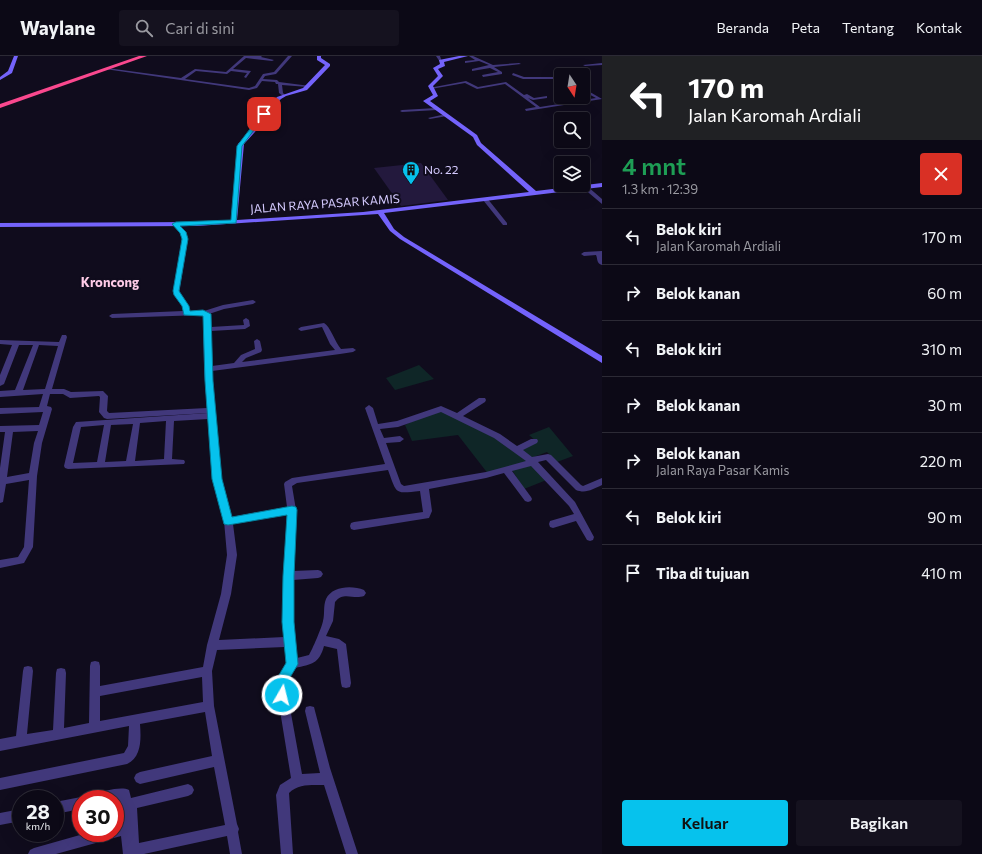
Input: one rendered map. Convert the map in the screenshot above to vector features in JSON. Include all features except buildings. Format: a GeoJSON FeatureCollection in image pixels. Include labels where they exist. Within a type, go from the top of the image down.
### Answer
{"type":"FeatureCollection","features":[{"type":"Feature","properties":{"kind":"highway"},"geometry":{"type":"LineString","coordinates":[[0,104],[141,56]]}},
{"type":"Feature","properties":{"kind":"street"},"geometry":{"type":"LineString","coordinates":[[0,79],[10,72],[16,56]]}},
{"type":"Feature","properties":{"kind":"street"},"geometry":{"type":"LineString","coordinates":[[106,69],[246,89],[256,87],[264,75],[271,74],[278,70],[290,56]]}},
{"type":"Feature","properties":{"kind":"street"},"geometry":{"type":"LineString","coordinates":[[234,221],[241,144],[264,114],[283,96],[304,90],[328,65],[319,59],[319,56]]}},
{"type":"Feature","properties":{"kind":"street"},"geometry":{"type":"LineString","coordinates":[[431,88],[430,86],[441,76],[435,68],[443,65],[439,58],[466,56]]}},
{"type":"Feature","properties":{"kind":"street"},"geometry":{"type":"LineString","coordinates":[[470,56],[476,60]]}},
{"type":"Feature","properties":{"kind":"street"},"geometry":{"type":"LineString","coordinates":[[181,80],[194,70],[223,73],[231,70],[246,57],[260,57],[272,60]]}},
{"type":"Feature","properties":{"kind":"street"},"geometry":{"type":"LineString","coordinates":[[254,64],[260,57]]}},
{"type":"Feature","properties":{"kind":"street"},"geometry":{"type":"LineString","coordinates":[[466,62],[482,60],[501,73],[483,76]]}},
{"type":"Feature","properties":{"kind":"street"},"geometry":{"type":"LineString","coordinates":[[500,61],[505,64]]}},
{"type":"Feature","properties":{"kind":"street"},"geometry":{"type":"LineString","coordinates":[[473,70],[505,64],[519,64]]}},
{"type":"Feature","properties":{"kind":"street"},"geometry":{"type":"LineString","coordinates":[[585,65],[602,64]]}},
{"type":"Feature","properties":{"kind":"street"},"geometry":{"type":"LineString","coordinates":[[231,70],[250,72],[246,77]]}},
{"type":"Feature","properties":{"kind":"street"},"geometry":{"type":"LineString","coordinates":[[513,74],[523,78],[554,78]]}},
{"type":"Feature","properties":{"kind":"street"},"geometry":{"type":"LineString","coordinates":[[261,80],[275,80],[280,84],[308,86]]}},
{"type":"Feature","properties":{"kind":"street"},"geometry":{"type":"LineString","coordinates":[[431,88],[466,82],[477,88],[512,83],[532,99],[546,97]]}},
{"type":"Feature","properties":{"kind":"street"},"geometry":{"type":"LineString","coordinates":[[506,83],[539,108]]}},
{"type":"Feature","properties":{"kind":"street"},"geometry":{"type":"LineString","coordinates":[[280,84],[281,93],[283,96]]}},
{"type":"Feature","properties":{"kind":"street"},"geometry":{"type":"LineString","coordinates":[[431,88],[436,96],[426,101],[475,136],[479,144],[534,193]]}},
{"type":"Feature","properties":{"kind":"street"},"geometry":{"type":"LineString","coordinates":[[590,93],[601,100]]}},
{"type":"Feature","properties":{"kind":"street"},"geometry":{"type":"LineString","coordinates":[[526,110],[558,103],[601,100]]}},
{"type":"Feature","properties":{"kind":"street"},"geometry":{"type":"LineString","coordinates":[[402,112],[436,109]]}},
{"type":"Feature","properties":{"kind":"street"},"geometry":{"type":"LineString","coordinates":[[430,118],[446,115]]}},
{"type":"Feature","properties":{"kind":"street","name":"JALAN RAYA PASAR KAMIS"},"geometry":{"type":"LineString","coordinates":[[590,186],[602,184]]}},
{"type":"Feature","properties":{"kind":"street","name":"JALAN RAYA PASAR KAMIS"},"geometry":{"type":"LineString","coordinates":[[0,225],[176,224],[363,214],[554,191]]}},
{"type":"Feature","properties":{"kind":"street"},"geometry":{"type":"LineString","coordinates":[[590,191],[602,201]]}},
{"type":"Feature","properties":{"kind":"street"},"geometry":{"type":"LineString","coordinates":[[485,199],[505,224]]}},
{"type":"Feature","properties":{"kind":"street"},"geometry":{"type":"LineString","coordinates":[[380,212],[392,230],[402,238],[602,360]]}},
{"type":"Feature","properties":{"kind":"street"},"geometry":{"type":"LineString","coordinates":[[176,224],[183,232],[185,239],[176,291],[177,295],[185,306],[186,313]]}},
{"type":"Feature","properties":{"kind":"street"},"geometry":{"type":"LineString","coordinates":[[584,254],[600,253],[599,260],[602,263]]}},
{"type":"Feature","properties":{"kind":"street"},"geometry":{"type":"LineString","coordinates":[[112,316],[205,313],[224,307],[253,302]]}},
{"type":"Feature","properties":{"kind":"street"},"geometry":{"type":"LineString","coordinates":[[205,313],[207,316],[208,329],[208,369],[217,479],[228,521],[232,555],[230,576],[223,608],[212,645],[207,671],[209,706],[236,854]]}},
{"type":"Feature","properties":{"kind":"street"},"geometry":{"type":"LineString","coordinates":[[208,329],[245,327],[247,325],[246,320]]}},
{"type":"Feature","properties":{"kind":"street"},"geometry":{"type":"LineString","coordinates":[[300,329],[324,325],[333,344],[340,352]]}},
{"type":"Feature","properties":{"kind":"street"},"geometry":{"type":"LineString","coordinates":[[0,342],[36,343],[63,340],[42,409]]}},
{"type":"Feature","properties":{"kind":"street"},"geometry":{"type":"LineString","coordinates":[[237,365],[238,361],[242,357],[259,350],[257,341]]}},
{"type":"Feature","properties":{"kind":"street"},"geometry":{"type":"LineString","coordinates":[[0,384],[16,343]]}},
{"type":"Feature","properties":{"kind":"street"},"geometry":{"type":"LineString","coordinates":[[18,393],[36,343]]}},
{"type":"Feature","properties":{"kind":"street"},"geometry":{"type":"LineString","coordinates":[[208,369],[353,350]]}},
{"type":"Feature","properties":{"kind":"street"},"geometry":{"type":"LineString","coordinates":[[0,394],[47,391],[64,392],[70,395],[102,393],[104,397],[103,412],[107,416],[211,413]]}},
{"type":"Feature","properties":{"kind":"street"},"geometry":{"type":"LineString","coordinates":[[458,416],[482,400]]}},
{"type":"Feature","properties":{"kind":"street"},"geometry":{"type":"LineString","coordinates":[[370,408],[380,441],[401,489],[424,487],[506,470],[548,457],[576,487],[581,489],[602,481]]}},
{"type":"Feature","properties":{"kind":"street"},"geometry":{"type":"LineString","coordinates":[[0,411],[48,409],[38,443],[33,476],[28,547],[21,560],[0,564]]}},
{"type":"Feature","properties":{"kind":"street"},"geometry":{"type":"LineString","coordinates":[[375,427],[398,424],[437,409],[443,409],[458,416],[497,436],[532,461],[572,504],[590,537]]}},
{"type":"Feature","properties":{"kind":"street"},"geometry":{"type":"LineString","coordinates":[[181,462],[68,466],[76,427],[81,423],[170,418],[211,413]]}},
{"type":"Feature","properties":{"kind":"street"},"geometry":{"type":"LineString","coordinates":[[168,462],[170,418]]}},
{"type":"Feature","properties":{"kind":"street"},"geometry":{"type":"LineString","coordinates":[[130,464],[137,420]]}},
{"type":"Feature","properties":{"kind":"street"},"geometry":{"type":"LineString","coordinates":[[100,465],[108,422]]}},
{"type":"Feature","properties":{"kind":"street"},"geometry":{"type":"LineString","coordinates":[[0,500],[4,429],[42,428]]}},
{"type":"Feature","properties":{"kind":"street"},"geometry":{"type":"LineString","coordinates":[[380,441],[400,439]]}},
{"type":"Feature","properties":{"kind":"street"},"geometry":{"type":"LineString","coordinates":[[516,450],[534,441]]}},
{"type":"Feature","properties":{"kind":"street"},"geometry":{"type":"LineString","coordinates":[[297,781],[281,686],[283,679],[292,664],[289,642],[288,576],[292,510],[288,484],[292,481],[390,466]]}},
{"type":"Feature","properties":{"kind":"street"},"geometry":{"type":"LineString","coordinates":[[506,470],[528,499]]}},
{"type":"Feature","properties":{"kind":"street"},"geometry":{"type":"LineString","coordinates":[[1,482],[33,476]]}},
{"type":"Feature","properties":{"kind":"street"},"geometry":{"type":"LineString","coordinates":[[556,487],[571,481]]}},
{"type":"Feature","properties":{"kind":"street"},"geometry":{"type":"LineString","coordinates":[[354,526],[426,516],[428,511],[424,487]]}},
{"type":"Feature","properties":{"kind":"street"},"geometry":{"type":"LineString","coordinates":[[228,521],[292,510]]}},
{"type":"Feature","properties":{"kind":"street"},"geometry":{"type":"LineString","coordinates":[[552,524],[578,517]]}},
{"type":"Feature","properties":{"kind":"street"},"geometry":{"type":"LineString","coordinates":[[288,576],[318,574]]}},
{"type":"Feature","properties":{"kind":"street"},"geometry":{"type":"LineString","coordinates":[[292,664],[312,659],[318,652],[320,640],[328,621],[330,601],[333,597],[338,593],[361,593]]}},
{"type":"Feature","properties":{"kind":"street"},"geometry":{"type":"LineString","coordinates":[[320,640],[339,644],[342,647],[346,683]]}},
{"type":"Feature","properties":{"kind":"street"},"geometry":{"type":"LineString","coordinates":[[212,645],[289,642]]}},
{"type":"Feature","properties":{"kind":"street"},"geometry":{"type":"LineString","coordinates":[[94,728],[95,666]]}},
{"type":"Feature","properties":{"kind":"street"},"geometry":{"type":"LineString","coordinates":[[21,741],[28,671]]}},
{"type":"Feature","properties":{"kind":"street"},"geometry":{"type":"LineString","coordinates":[[95,692],[207,671]]}},
{"type":"Feature","properties":{"kind":"street"},"geometry":{"type":"LineString","coordinates":[[58,734],[61,673]]}},
{"type":"Feature","properties":{"kind":"street"},"geometry":{"type":"LineString","coordinates":[[0,745],[209,706]]}},
{"type":"Feature","properties":{"kind":"street"},"geometry":{"type":"LineString","coordinates":[[310,711],[319,751],[352,854]]}},
{"type":"Feature","properties":{"kind":"street"},"geometry":{"type":"LineString","coordinates":[[0,784],[127,758],[131,755],[133,749],[134,720]]}},
{"type":"Feature","properties":{"kind":"street"},"geometry":{"type":"LineString","coordinates":[[140,778],[219,760]]}},
{"type":"Feature","properties":{"kind":"street"},"geometry":{"type":"LineString","coordinates":[[287,854],[282,795],[286,787],[297,781],[328,779]]}},
{"type":"Feature","properties":{"kind":"street"},"geometry":{"type":"LineString","coordinates":[[188,790],[133,803],[131,806],[133,848],[232,829]]}},
{"type":"Feature","properties":{"kind":"street"},"geometry":{"type":"LineString","coordinates":[[0,819],[12,817]]}},
{"type":"Feature","properties":{"kind":"street"},"geometry":{"type":"LineString","coordinates":[[124,841],[129,854]]}},
{"type":"Feature","properties":{"kind":"street"},"geometry":{"type":"LineString","coordinates":[[34,854],[77,842]]}},
{"type":"Feature","properties":{"kind":"green space"},"geometry":{"type":"Polygon","coordinates":[[[419,365],[434,379],[395,390],[386,378],[419,365]]]}},
{"type":"Feature","properties":{"kind":"green space"},"geometry":{"type":"Polygon","coordinates":[[[440,407],[521,449],[536,441],[529,435],[549,427],[573,456],[557,462],[547,452],[531,458],[549,479],[524,489],[512,470],[489,475],[458,435],[412,441],[405,425],[440,407]]]}},
{"type":"Feature","properties":{"kind":"place","name":"No. 22"},"geometry":{"type":"Point","coordinates":[411,185]}},
{"type":"Feature","properties":{"kind":"district","name":"Kroncong"},"geometry":{"type":"Point","coordinates":[110,282]}},
{"type":"Feature","properties":{"kind":"route"},"geometry":{"type":"LineString","coordinates":[[264,114],[240,146],[234,221],[176,224],[185,235],[185,239],[176,293],[185,306],[187,311],[186,313],[207,314],[211,416],[217,479],[228,521],[292,510],[288,576],[288,622],[292,664],[283,679],[281,686],[282,695]]}}]}
